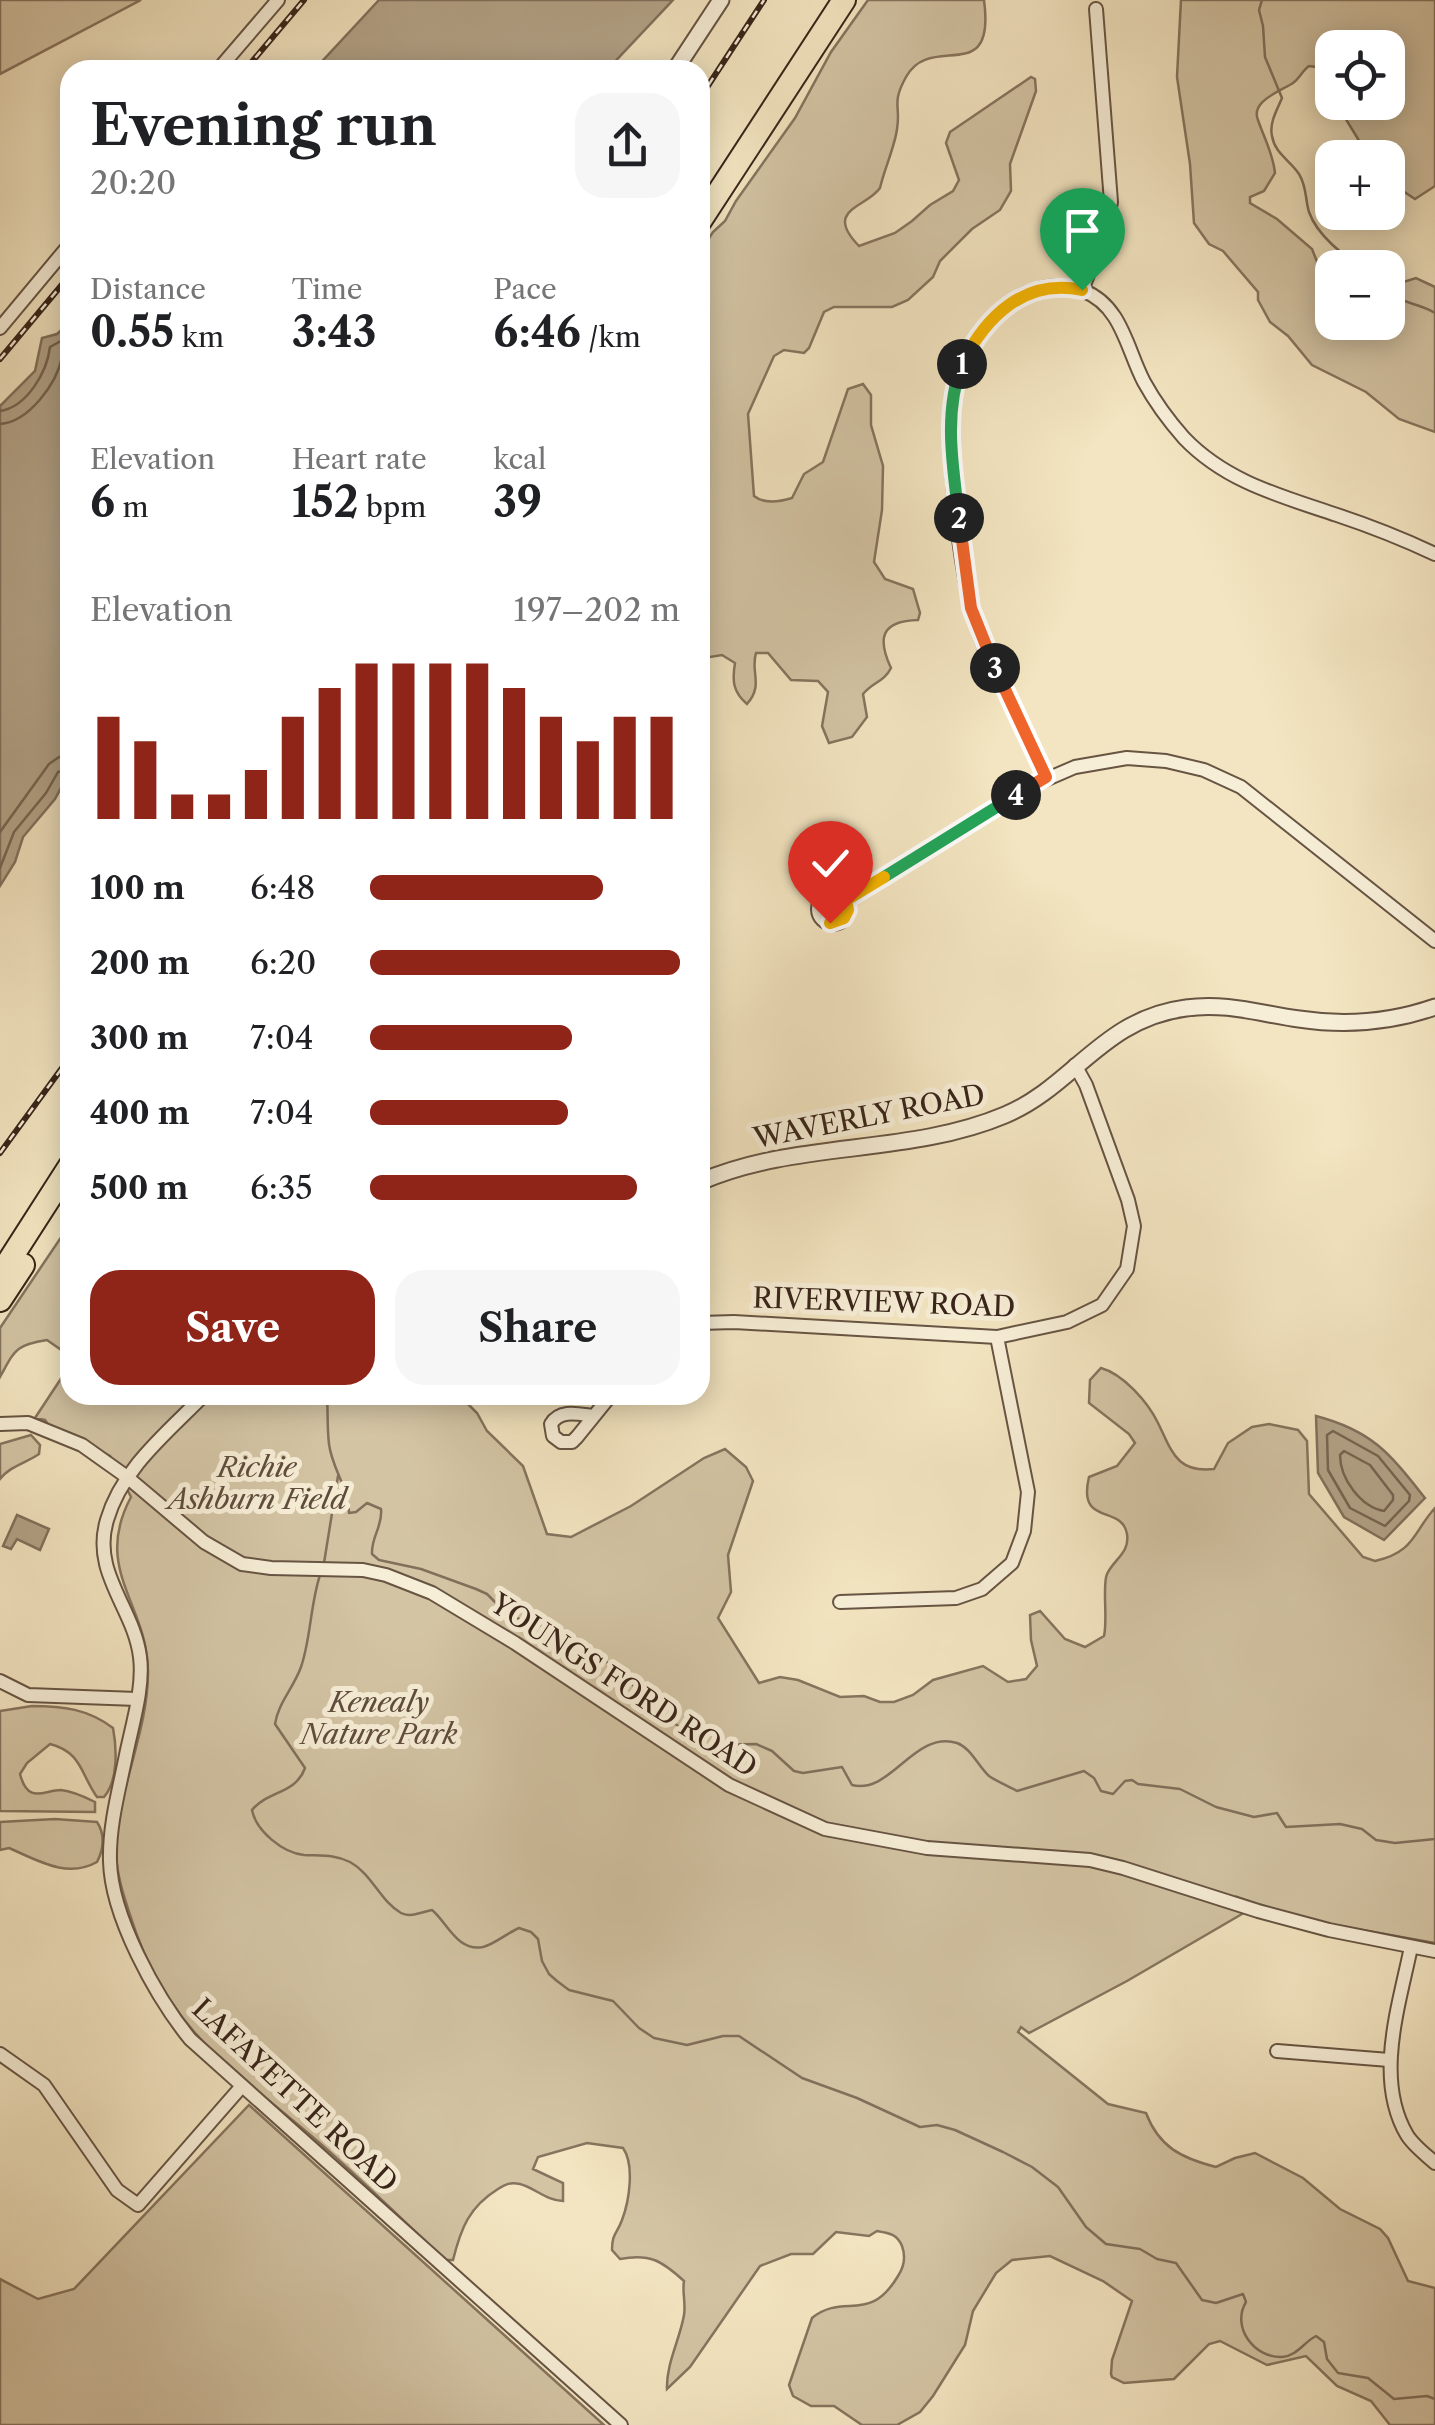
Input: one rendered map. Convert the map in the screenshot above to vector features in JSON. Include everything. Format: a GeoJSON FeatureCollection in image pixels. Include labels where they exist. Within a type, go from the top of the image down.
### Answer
{"type":"FeatureCollection","features":[{"type":"Feature","properties":{"kind":"highway"},"geometry":{"type":"LineString","coordinates":[[710,181],[827,0]]}},
{"type":"Feature","properties":{"kind":"highway"},"geometry":{"type":"LineString","coordinates":[[710,206],[844,0]]}},
{"type":"Feature","properties":{"kind":"highway"},"geometry":{"type":"LineString","coordinates":[[0,1300],[60,1185]]}},
{"type":"Feature","properties":{"kind":"highway"},"geometry":{"type":"LineString","coordinates":[[0,1275],[60,1204]]}},
{"type":"Feature","properties":{"kind":"street"},"geometry":{"type":"LineString","coordinates":[[227,60],[278,0]]}},
{"type":"Feature","properties":{"kind":"street"},"geometry":{"type":"LineString","coordinates":[[682,60],[721,0]]}},
{"type":"Feature","properties":{"kind":"street"},"geometry":{"type":"LineString","coordinates":[[1082,290],[1104,234],[1111,202],[1096,9]]}},
{"type":"Feature","properties":{"kind":"street"},"geometry":{"type":"LineString","coordinates":[[0,328],[60,256]]}},
{"type":"Feature","properties":{"kind":"street"},"geometry":{"type":"LineString","coordinates":[[1046,777],[971,608],[952,459],[955,382],[972,346],[1009,303],[1041,288],[1082,290],[1113,314],[1154,399],[1185,438],[1211,461],[1257,489],[1370,526],[1435,554]]}},
{"type":"Feature","properties":{"kind":"street"},"geometry":{"type":"LineString","coordinates":[[846,900],[1046,777],[1100,761],[1166,760],[1222,777],[1260,801],[1435,940]]}},
{"type":"Feature","properties":{"kind":"street","name":"WAVERLY ROAD"},"geometry":{"type":"LineString","coordinates":[[710,1179],[758,1162],[911,1139],[989,1122],[1024,1106],[1119,1032],[1187,1007],[1220,1006],[1316,1022],[1353,1023],[1435,1007]]}},
{"type":"Feature","properties":{"kind":"street","name":"RIVERVIEW ROAD"},"geometry":{"type":"LineString","coordinates":[[710,1323],[997,1337],[1048,1328],[1091,1312],[1121,1281],[1131,1255],[1132,1213],[1086,1084],[1075,1066]]}},
{"type":"Feature","properties":{"kind":"street"},"geometry":{"type":"LineString","coordinates":[[840,1602],[956,1598],[982,1589],[1012,1563],[1024,1531],[1028,1492],[997,1337]]}},
{"type":"Feature","properties":{"kind":"street","name":"LAFAYETTE ROAD"},"geometry":{"type":"LineString","coordinates":[[195,1405],[128,1477],[110,1510],[102,1548],[107,1573],[140,1657],[137,1699],[113,1819],[110,1864],[138,1957],[165,2008],[190,2039],[621,2425]]}},
{"type":"Feature","properties":{"kind":"street"},"geometry":{"type":"LineString","coordinates":[[593,1416],[602,1405]]}},
{"type":"Feature","properties":{"kind":"street","name":"YOUNGS FORD ROAD"},"geometry":{"type":"LineString","coordinates":[[0,1424],[28,1424],[70,1440],[128,1477],[204,1542],[233,1560],[259,1568],[373,1572],[432,1593],[729,1786],[825,1829],[927,1848],[1090,1860],[1258,1911],[1435,1951]]}},
{"type":"Feature","properties":{"kind":"street"},"geometry":{"type":"LineString","coordinates":[[0,1681],[28,1695],[137,1699]]}},
{"type":"Feature","properties":{"kind":"street"},"geometry":{"type":"LineString","coordinates":[[1411,1947],[1390,2060],[1394,2096],[1407,2136],[1435,2164]]}},
{"type":"Feature","properties":{"kind":"street"},"geometry":{"type":"LineString","coordinates":[[1277,2051],[1390,2060]]}},
{"type":"Feature","properties":{"kind":"street"},"geometry":{"type":"LineString","coordinates":[[0,2054],[44,2085],[118,2190],[138,2205],[242,2086]]}},
{"type":"Feature","properties":{"kind":"green space"},"geometry":{"type":"Polygon","coordinates":[[[0,0],[141,0],[0,74],[0,0]]]}},
{"type":"Feature","properties":{"kind":"green space"},"geometry":{"type":"Polygon","coordinates":[[[868,0],[984,0],[985,27],[980,43],[959,55],[930,58],[917,64],[901,86],[896,136],[880,188],[846,217],[849,234],[859,246],[895,233],[953,191],[959,180],[946,143],[950,132],[1031,77],[1035,79],[1036,91],[1010,164],[1011,191],[1000,210],[972,229],[940,261],[933,277],[908,300],[892,307],[834,307],[824,312],[804,353],[784,350],[774,356],[748,414],[754,496],[767,501],[782,500],[792,498],[804,474],[823,462],[848,389],[863,384],[871,395],[871,425],[883,466],[882,510],[874,562],[885,579],[913,589],[920,613],[918,620],[896,624],[885,633],[884,648],[891,668],[863,694],[867,717],[852,737],[829,743],[822,726],[828,692],[818,681],[791,680],[768,653],[756,653],[755,691],[747,704],[735,686],[735,663],[722,655],[710,657],[710,237],[725,221],[795,118],[831,52],[868,0]]]}},
{"type":"Feature","properties":{"kind":"green space"},"geometry":{"type":"Polygon","coordinates":[[[1181,0],[1435,0],[1435,186],[1415,199],[1405,192],[1405,140],[1359,140],[1346,120],[1405,120],[1405,30],[1315,30],[1315,67],[1309,66],[1258,107],[1258,120],[1275,173],[1264,191],[1250,197],[1250,203],[1277,219],[1312,249],[1315,340],[1405,340],[1405,281],[1416,278],[1435,287],[1435,432],[1399,419],[1366,392],[1312,365],[1288,336],[1270,322],[1258,292],[1223,251],[1209,244],[1194,223],[1177,77],[1181,0]]]}},
{"type":"Feature","properties":{"kind":"green space"},"geometry":{"type":"Polygon","coordinates":[[[60,1239],[60,1349],[47,1340],[28,1344],[13,1355],[0,1377],[0,1328],[60,1239]]]}},
{"type":"Feature","properties":{"kind":"green space","name":"Kenealy Nature Park"},"geometry":{"type":"Polygon","coordinates":[[[1101,1368],[1118,1376],[1141,1398],[1177,1458],[1191,1467],[1214,1469],[1228,1443],[1252,1427],[1269,1424],[1298,1430],[1307,1441],[1309,1494],[1363,1557],[1375,1561],[1406,1547],[1435,1508],[1435,1943],[1306,1920],[1237,1897],[1242,1914],[1029,2033],[1021,2027],[1018,2032],[1108,2104],[1146,2113],[1158,2135],[1182,2155],[1216,2167],[1255,2153],[1303,2178],[1340,2209],[1380,2229],[1408,2281],[1435,2288],[1435,2425],[1390,2425],[1371,2401],[1337,2386],[1306,2356],[1267,2365],[1220,2341],[1209,2344],[1174,2379],[1124,2383],[1112,2377],[1112,2360],[1132,2301],[1103,2281],[1050,2256],[1012,2260],[996,2273],[973,2311],[965,2345],[920,2412],[897,2425],[862,2425],[834,2406],[811,2406],[793,2396],[789,2385],[812,2318],[835,2307],[877,2300],[900,2273],[904,2258],[900,2242],[877,2231],[869,2236],[836,2232],[813,2254],[791,2254],[760,2266],[690,2367],[667,2389],[684,2315],[684,2281],[655,2260],[620,2259],[612,2250],[629,2194],[629,2164],[623,2148],[587,2143],[538,2157],[533,2169],[563,2183],[563,2201],[520,2184],[503,2186],[473,2211],[453,2260],[445,2260],[339,2160],[209,2047],[185,2021],[146,1958],[123,1893],[116,1851],[121,1806],[147,1695],[148,1672],[140,1626],[119,1567],[117,1546],[131,1497],[110,1456],[52,1430],[45,1420],[35,1418],[60,1380],[60,1405],[469,1405],[487,1431],[523,1466],[547,1534],[571,1537],[725,1449],[746,1467],[753,1481],[728,1555],[731,1592],[718,1618],[759,1683],[780,1677],[840,1697],[864,1696],[880,1702],[894,1702],[913,1695],[933,1680],[983,1666],[1008,1682],[1026,1679],[1037,1666],[1030,1615],[1040,1611],[1065,1639],[1085,1647],[1104,1636],[1106,1579],[1124,1551],[1127,1534],[1117,1519],[1089,1503],[1089,1477],[1117,1466],[1135,1443],[1089,1403],[1090,1380],[1101,1368]]]}},
{"type":"Feature","properties":{"kind":"green space"},"geometry":{"type":"Polygon","coordinates":[[[31,1435],[40,1445],[39,1454],[0,1479],[0,1444],[31,1435]]]}},
{"type":"Feature","properties":{"kind":"green space"},"geometry":{"type":"Polygon","coordinates":[[[32,1706],[75,1710],[113,1728],[114,1774],[104,1797],[97,1797],[75,1758],[50,1744],[20,1774],[32,1793],[74,1793],[95,1802],[95,1812],[0,1811],[0,1711],[32,1706]]]}},
{"type":"Feature","properties":{"kind":"green space"},"geometry":{"type":"Polygon","coordinates":[[[0,1822],[97,1822],[103,1842],[97,1862],[75,1869],[63,1868],[9,1848],[0,1850],[0,1822]]]}},
{"type":"Feature","properties":{"kind":"green space"},"geometry":{"type":"Polygon","coordinates":[[[249,2105],[604,2425],[0,2425],[0,2279],[38,2299],[74,2289],[249,2105]]]}},
{"type":"Feature","properties":{"kind":"water"},"geometry":{"type":"Polygon","coordinates":[[[379,0],[673,0],[616,60],[323,60],[379,0]]]}},
{"type":"Feature","properties":{"kind":"water"},"geometry":{"type":"Polygon","coordinates":[[[60,331],[60,790],[23,837],[15,862],[0,886],[0,406],[35,371],[42,338],[60,331]]]}},
{"type":"Feature","properties":{"kind":"water"},"geometry":{"type":"Polygon","coordinates":[[[1316,1416],[1352,1429],[1379,1446],[1425,1498],[1384,1540],[1344,1517],[1318,1473],[1316,1416]]]}},
{"type":"Feature","properties":{"kind":"water"},"geometry":{"type":"Polygon","coordinates":[[[17,1515],[49,1529],[40,1550],[17,1539],[11,1549],[3,1546],[17,1515]]]}},
{"type":"Feature","properties":{"kind":"waterway"},"geometry":{"type":"LineString","coordinates":[[1262,0],[1259,10],[1265,57],[1282,98],[1271,131],[1274,142],[1302,179],[1309,212],[1318,229],[1338,250]]}},
{"type":"Feature","properties":{"kind":"waterway"},"geometry":{"type":"LineString","coordinates":[[1405,301],[1435,313]]}},
{"type":"Feature","properties":{"kind":"waterway"},"geometry":{"type":"LineString","coordinates":[[327,1405],[329,1444],[349,1513],[367,1503],[381,1509],[372,1554],[379,1560],[421,1569],[487,1594],[508,1615],[543,1627],[579,1645],[599,1661],[611,1663],[701,1745],[756,1744],[772,1751],[794,1771],[842,1767],[852,1785],[866,1786],[879,1781],[928,1745],[942,1741],[962,1745],[989,1776],[1017,1791],[1084,1771],[1094,1778],[1101,1791],[1113,1794],[1125,1781],[1132,1780],[1180,1789],[1216,1807],[1254,1817],[1277,1813],[1286,1827],[1340,1824],[1362,1829],[1376,1840],[1395,1843],[1435,1839]]}},
{"type":"Feature","properties":{"kind":"waterway"},"geometry":{"type":"LineString","coordinates":[[324,1563],[338,1476]]}},
{"type":"Feature","properties":{"kind":"waterway"},"geometry":{"type":"LineString","coordinates":[[320,1575],[301,1667],[275,1724],[305,1768],[295,1783],[252,1810],[259,1826],[279,1845],[304,1855],[350,1862],[394,1908],[408,1915],[432,1910],[466,1945],[483,1947],[519,1928],[531,1932],[538,1939],[542,1961],[557,1981],[569,1990],[613,2001],[654,2038],[687,2045],[739,2036],[802,2078],[920,2127],[937,2125],[955,2130],[1003,2152],[1058,2187],[1086,2227],[1106,2244],[1140,2249],[1157,2259],[1176,2263],[1202,2300],[1216,2303],[1243,2294],[1243,2331],[1262,2352],[1287,2356],[1316,2336],[1324,2342],[1327,2359],[1338,2373],[1368,2378],[1394,2399],[1435,2399]]}},
{"type":"Feature","properties":{"kind":"railway"},"geometry":{"type":"LineString","coordinates":[[253,60],[304,0]]}},
{"type":"Feature","properties":{"kind":"railway"},"geometry":{"type":"LineString","coordinates":[[710,83],[764,0]]}},
{"type":"Feature","properties":{"kind":"railway"},"geometry":{"type":"LineString","coordinates":[[0,359],[60,287]]}},
{"type":"Feature","properties":{"kind":"railway"},"geometry":{"type":"LineString","coordinates":[[0,1153],[60,1071]]}},
{"type":"Feature","properties":{"kind":"route"},"geometry":{"type":"LineString","coordinates":[[830,923],[836,924],[847,914],[846,900],[1046,777],[977,629],[971,608],[954,474],[951,408],[962,363],[996,314],[1026,293],[1041,288],[1082,290]]}},
{"type":"Feature","properties":{"kind":"park label","name":"Richie Ashburn Field"},"geometry":{"type":"Point","coordinates":[257,1483]}}]}
